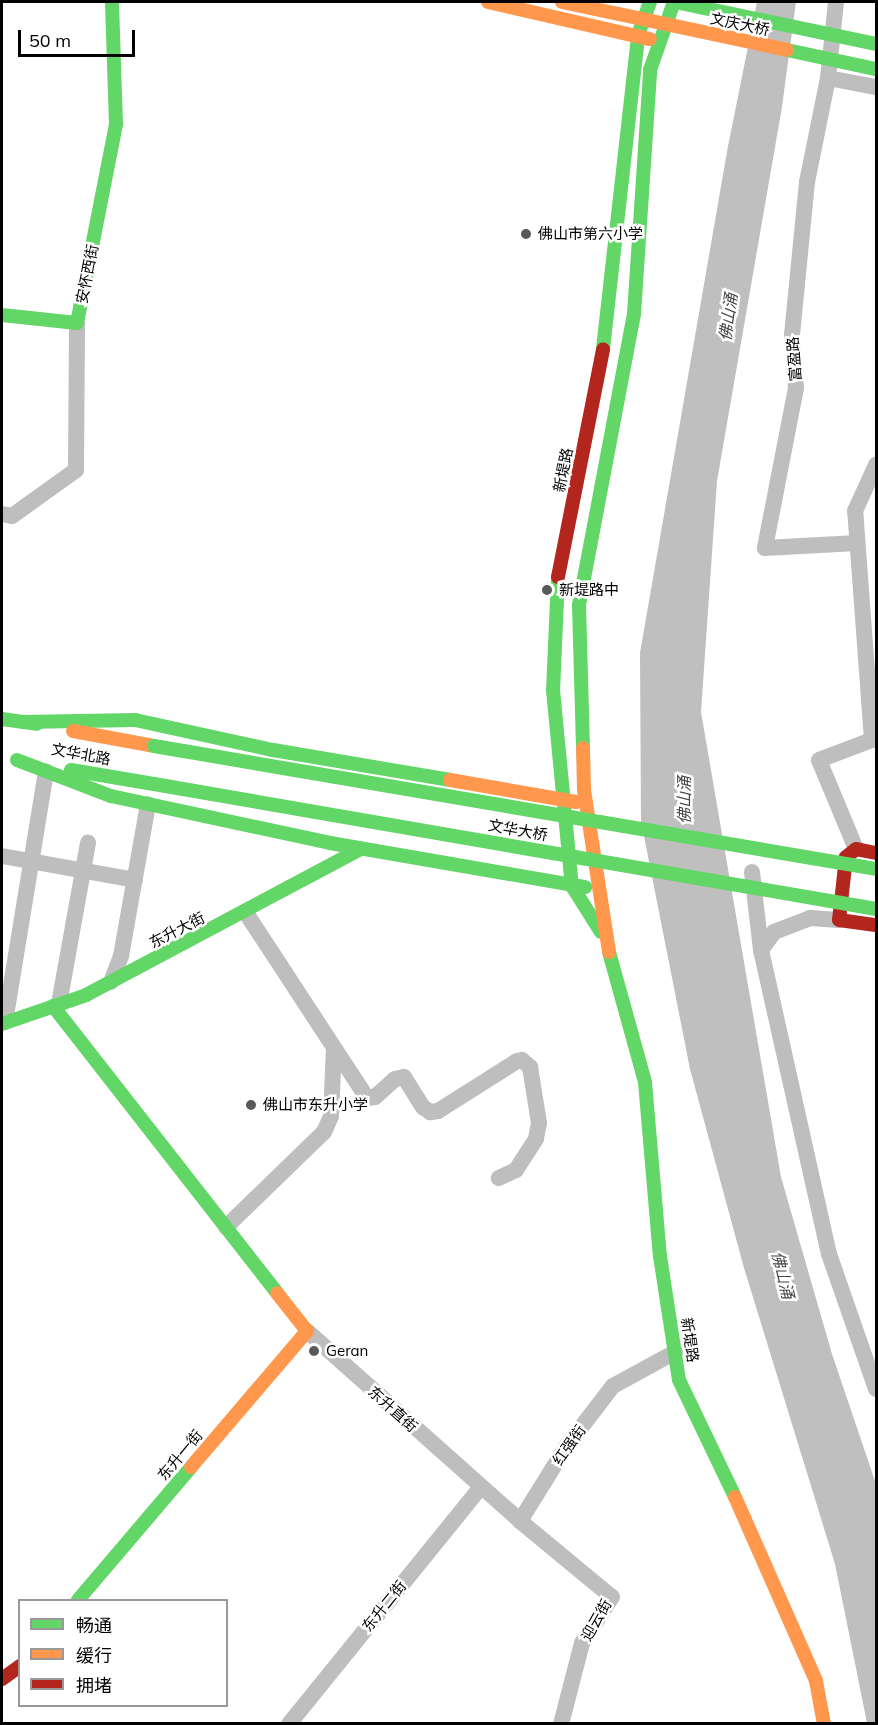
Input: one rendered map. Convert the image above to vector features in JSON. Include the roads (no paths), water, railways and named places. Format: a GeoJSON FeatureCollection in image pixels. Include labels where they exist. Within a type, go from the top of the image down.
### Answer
{"type":"FeatureCollection","features":[{"type":"Feature","properties":{"kind":"main road","name":"安怀西街"},"geometry":{"type":"LineString","coordinates":[[77,323],[116,124],[112,2]]}},
{"type":"Feature","properties":{"kind":"main road"},"geometry":{"type":"LineString","coordinates":[[488,2],[638,35],[659,43]]}},
{"type":"Feature","properties":{"kind":"main road","name":"文庆大桥"},"geometry":{"type":"LineString","coordinates":[[562,2],[876,69]]}},
{"type":"Feature","properties":{"kind":"main road","name":"新堤路"},"geometry":{"type":"LineString","coordinates":[[605,938],[572,886],[553,690],[558,579],[603,349],[638,35],[650,2]]}},
{"type":"Feature","properties":{"kind":"main road","name":"新堤路"},"geometry":{"type":"LineString","coordinates":[[675,2],[650,70],[634,314],[579,606],[579,701],[586,804],[605,938],[645,1082],[660,1256],[679,1380],[767,1563],[816,1681],[824,1724]]}},
{"type":"Feature","properties":{"kind":"main road","name":"文庆大桥"},"geometry":{"type":"LineString","coordinates":[[675,2],[876,44]]}},
{"type":"Feature","properties":{"kind":"main road"},"geometry":{"type":"LineString","coordinates":[[2,315],[77,323]]}},
{"type":"Feature","properties":{"kind":"main road"},"geometry":{"type":"LineString","coordinates":[[2,719],[876,869]]}},
{"type":"Feature","properties":{"kind":"main road"},"geometry":{"type":"LineString","coordinates":[[22,722],[135,720],[273,750],[586,804]]}},
{"type":"Feature","properties":{"kind":"main road","name":"文华北路"},"geometry":{"type":"LineString","coordinates":[[2,758],[154,784]]}},
{"type":"Feature","properties":{"kind":"main road"},"geometry":{"type":"LineString","coordinates":[[17,760],[111,796],[361,849],[599,889]]}},
{"type":"Feature","properties":{"kind":"main road","name":"文华大桥"},"geometry":{"type":"LineString","coordinates":[[154,784],[876,909]]}},
{"type":"Feature","properties":{"kind":"main road","name":"东升大街"},"geometry":{"type":"LineString","coordinates":[[3,1023],[56,1005],[111,982],[246,913],[361,849]]}},
{"type":"Feature","properties":{"kind":"main road"},"geometry":{"type":"LineString","coordinates":[[876,853],[855,849],[846,857],[838,920],[876,925]]}},
{"type":"Feature","properties":{"kind":"main road"},"geometry":{"type":"LineString","coordinates":[[56,1005],[307,1331]]}},
{"type":"Feature","properties":{"kind":"main road","name":"东升一街"},"geometry":{"type":"LineString","coordinates":[[79,1599],[307,1331]]}},
{"type":"Feature","properties":{"kind":"main road"},"geometry":{"type":"LineString","coordinates":[[2,1679],[18,1667]]}},
{"type":"Feature","properties":{"kind":"street","name":"富盈路"},"geometry":{"type":"LineString","coordinates":[[836,2],[828,78],[807,182],[802,229],[792,334],[796,388],[765,548],[857,543]]}},
{"type":"Feature","properties":{"kind":"street"},"geometry":{"type":"LineString","coordinates":[[828,78],[876,87]]}},
{"type":"Feature","properties":{"kind":"street","name":"安怀西街"},"geometry":{"type":"LineString","coordinates":[[7,515],[76,470],[77,323]]}},
{"type":"Feature","properties":{"kind":"street"},"geometry":{"type":"LineString","coordinates":[[855,849],[819,760],[872,740],[855,511],[876,465]]}},
{"type":"Feature","properties":{"kind":"street"},"geometry":{"type":"LineString","coordinates":[[3,1023],[8,960],[31,862],[46,771]]}},
{"type":"Feature","properties":{"kind":"street"},"geometry":{"type":"LineString","coordinates":[[111,982],[121,956],[148,804]]}},
{"type":"Feature","properties":{"kind":"street"},"geometry":{"type":"LineString","coordinates":[[56,1005],[88,843]]}},
{"type":"Feature","properties":{"kind":"street"},"geometry":{"type":"LineString","coordinates":[[2,856],[135,880]]}},
{"type":"Feature","properties":{"kind":"street"},"geometry":{"type":"LineString","coordinates":[[752,872],[761,950],[829,1254],[876,1389]]}},
{"type":"Feature","properties":{"kind":"street"},"geometry":{"type":"LineString","coordinates":[[246,913],[367,1098],[375,1097],[395,1078],[404,1077],[430,1112],[438,1112],[522,1060],[530,1067],[539,1123],[527,1156],[516,1170],[499,1178]]}},
{"type":"Feature","properties":{"kind":"street"},"geometry":{"type":"LineString","coordinates":[[761,950],[774,932],[810,918],[838,920]]}},
{"type":"Feature","properties":{"kind":"street"},"geometry":{"type":"LineString","coordinates":[[226,1227],[324,1132],[331,1116],[334,1047]]}},
{"type":"Feature","properties":{"kind":"street","name":"东升直街"},"geometry":{"type":"LineString","coordinates":[[307,1331],[480,1488]]}},
{"type":"Feature","properties":{"kind":"street","name":"红强街"},"geometry":{"type":"LineString","coordinates":[[520,1521],[566,1447],[613,1386],[675,1352]]}},
{"type":"Feature","properties":{"kind":"street"},"geometry":{"type":"LineString","coordinates":[[480,1488],[520,1521]]}},
{"type":"Feature","properties":{"kind":"street","name":"东升二街"},"geometry":{"type":"LineString","coordinates":[[289,1724],[480,1488]]}},
{"type":"Feature","properties":{"kind":"street","name":"迎云街"},"geometry":{"type":"LineString","coordinates":[[520,1521],[612,1597],[582,1643],[561,1724]]}},
{"type":"Feature","properties":{"kind":"water","name":"佛山涌"},"geometry":{"type":"Polygon","coordinates":[[[757,2],[796,2],[782,107],[717,481],[701,712],[781,1177],[832,1354],[876,1484],[876,1723],[867,1723],[835,1564],[744,1268],[690,1069],[641,821],[640,653],[728,146],[757,2]]]}},
{"type":"Feature","properties":{"kind":"place","name":"佛山市第六小学"},"geometry":{"type":"Point","coordinates":[526,234]}},
{"type":"Feature","properties":{"kind":"place","name":"新堤路中"},"geometry":{"type":"Point","coordinates":[547,590]}},
{"type":"Feature","properties":{"kind":"place","name":"佛山市东升小学"},"geometry":{"type":"Point","coordinates":[251,1105]}},
{"type":"Feature","properties":{"kind":"place","name":"Geran"},"geometry":{"type":"Point","coordinates":[314,1351]}}]}
